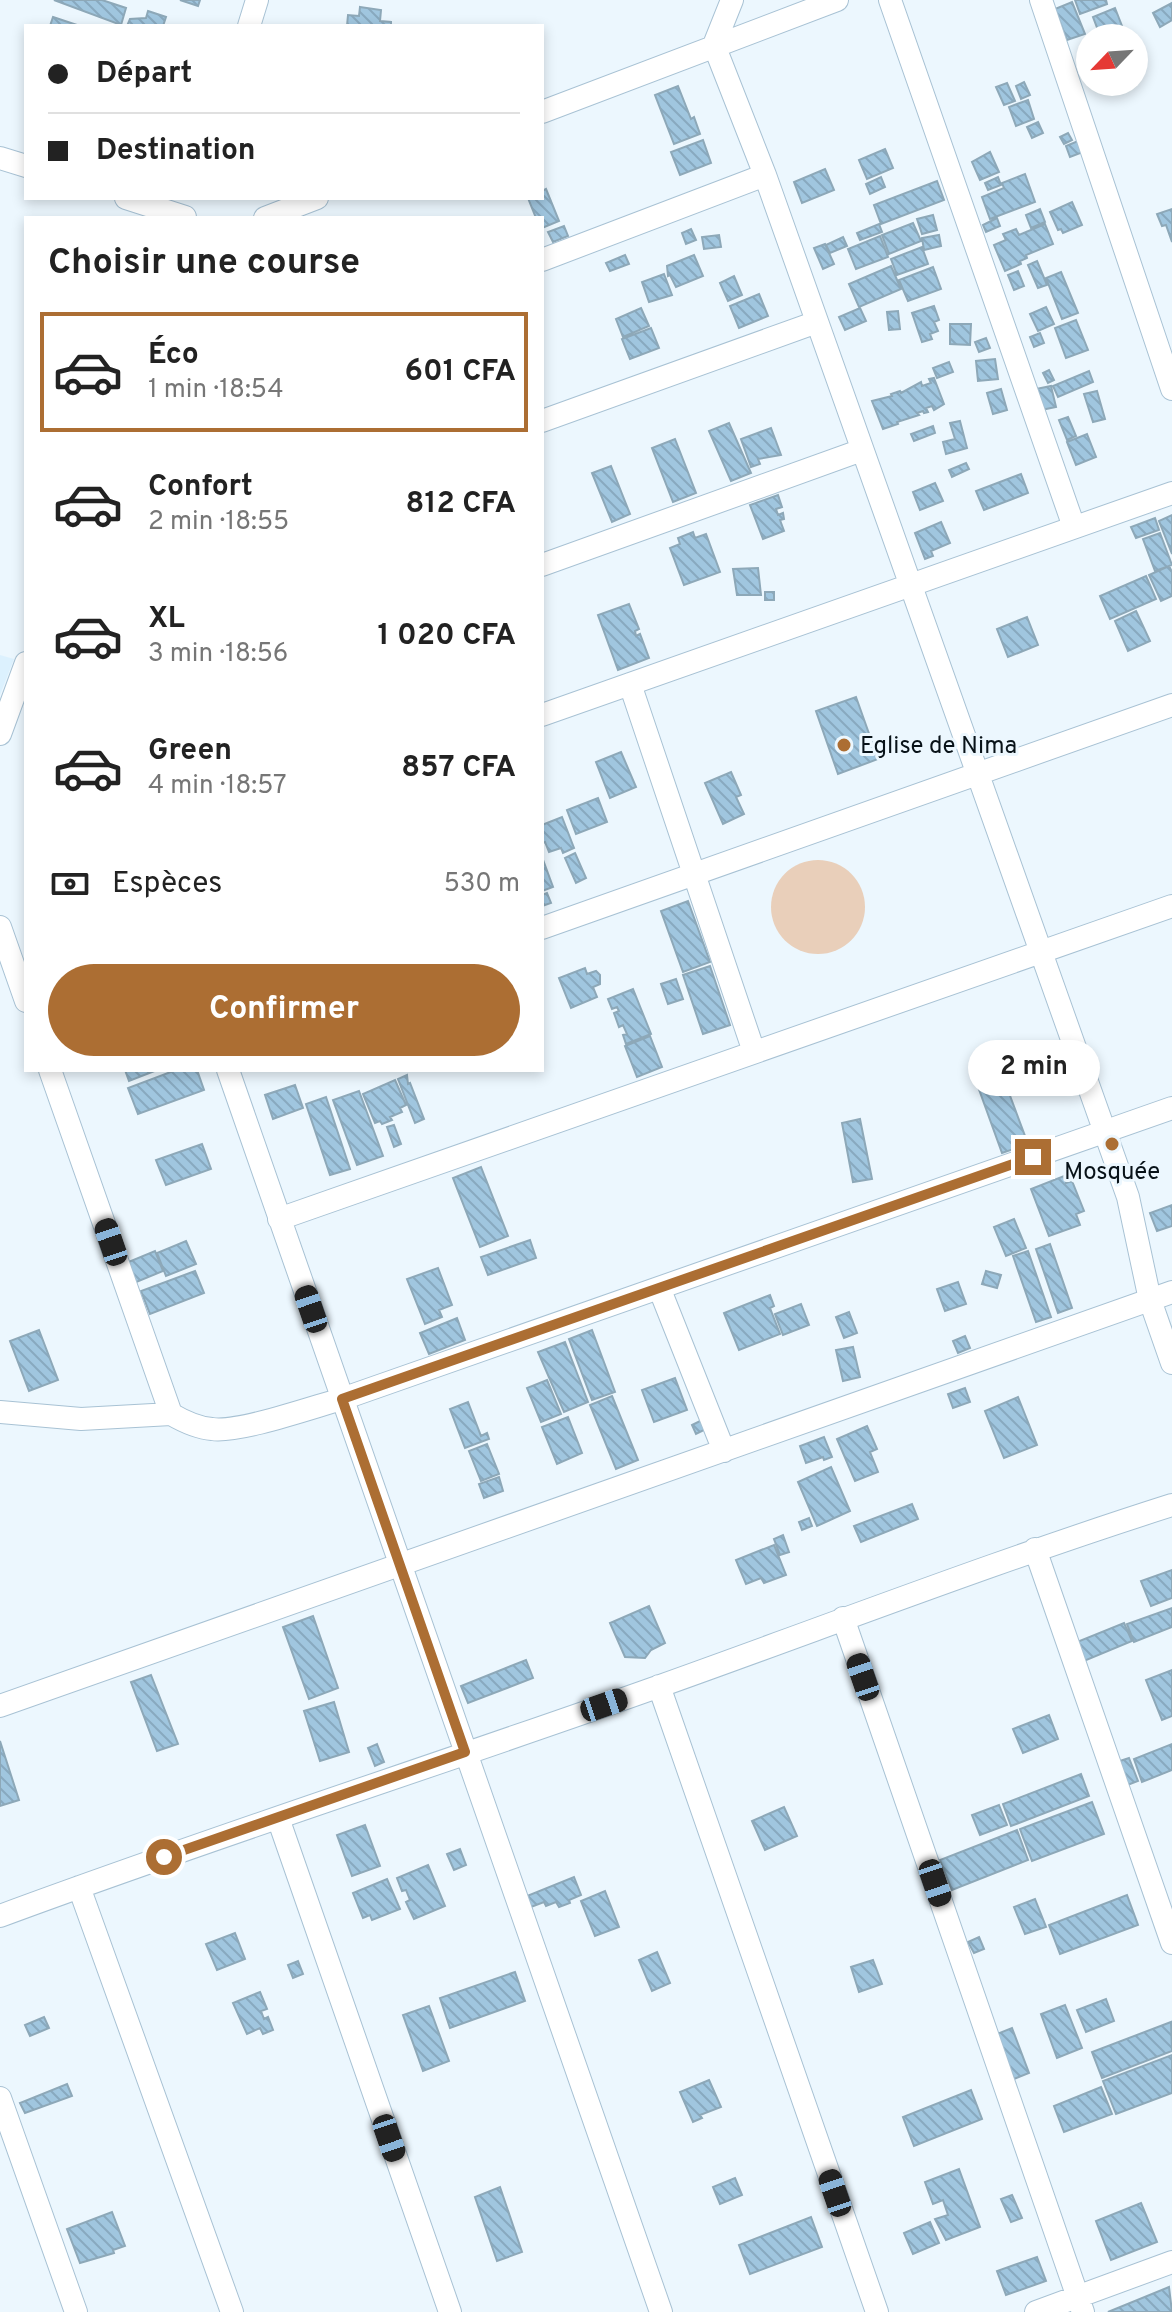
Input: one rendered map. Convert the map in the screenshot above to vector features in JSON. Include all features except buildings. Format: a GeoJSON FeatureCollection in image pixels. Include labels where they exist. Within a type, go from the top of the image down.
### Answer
{"type":"FeatureCollection","features":[{"type":"Feature","properties":{"kind":"street"},"geometry":{"type":"LineString","coordinates":[[250,24],[257,0]]}},
{"type":"Feature","properties":{"kind":"street"},"geometry":{"type":"LineString","coordinates":[[732,0],[714,45],[765,175],[1128,1197],[1150,1300],[1172,1363]]}},
{"type":"Feature","properties":{"kind":"street"},"geometry":{"type":"LineString","coordinates":[[544,111],[837,0]]}},
{"type":"Feature","properties":{"kind":"street"},"geometry":{"type":"LineString","coordinates":[[890,0],[1074,527]]}},
{"type":"Feature","properties":{"kind":"street"},"geometry":{"type":"LineString","coordinates":[[1041,0],[1172,389]]}},
{"type":"Feature","properties":{"kind":"street"},"geometry":{"type":"LineString","coordinates":[[0,158],[24,165]]}},
{"type":"Feature","properties":{"kind":"street"},"geometry":{"type":"LineString","coordinates":[[544,259],[765,175]]}},
{"type":"Feature","properties":{"kind":"street"},"geometry":{"type":"LineString","coordinates":[[135,200],[187,211]]}},
{"type":"Feature","properties":{"kind":"street"},"geometry":{"type":"LineString","coordinates":[[270,216],[312,200]]}},
{"type":"Feature","properties":{"kind":"street"},"geometry":{"type":"LineString","coordinates":[[544,420],[817,322]]}},
{"type":"Feature","properties":{"kind":"street"},"geometry":{"type":"LineString","coordinates":[[544,564],[862,450]]}},
{"type":"Feature","properties":{"kind":"street"},"geometry":{"type":"LineString","coordinates":[[544,714],[1172,493]]}},
{"type":"Feature","properties":{"kind":"street"},"geometry":{"type":"LineString","coordinates":[[0,734],[15,672]]}},
{"type":"Feature","properties":{"kind":"street"},"geometry":{"type":"LineString","coordinates":[[630,684],[754,1052]]}},
{"type":"Feature","properties":{"kind":"street"},"geometry":{"type":"LineString","coordinates":[[544,927],[1172,705]]}},
{"type":"Feature","properties":{"kind":"street"},"geometry":{"type":"LineString","coordinates":[[279,1219],[1172,906]]}},
{"type":"Feature","properties":{"kind":"street"},"geometry":{"type":"LineString","coordinates":[[0,927],[24,995]]}},
{"type":"Feature","properties":{"kind":"street"},"geometry":{"type":"LineString","coordinates":[[51,1072],[171,1414]]}},
{"type":"Feature","properties":{"kind":"street"},"geometry":{"type":"LineString","coordinates":[[229,1072],[661,2312]]}},
{"type":"Feature","properties":{"kind":"street"},"geometry":{"type":"LineString","coordinates":[[0,1412],[81,1419],[171,1414],[183,1421],[213,1429],[234,1428],[342,1399],[1172,1108]]}},
{"type":"Feature","properties":{"kind":"street"},"geometry":{"type":"LineString","coordinates":[[660,1290],[724,1451]]}},
{"type":"Feature","properties":{"kind":"street"},"geometry":{"type":"LineString","coordinates":[[0,1706],[1172,1292]]}},
{"type":"Feature","properties":{"kind":"street"},"geometry":{"type":"LineString","coordinates":[[0,1916],[659,1686],[1035,1549],[1172,1505]]}},
{"type":"Feature","properties":{"kind":"street"},"geometry":{"type":"LineString","coordinates":[[1035,1549],[1172,1943]]}},
{"type":"Feature","properties":{"kind":"street"},"geometry":{"type":"LineString","coordinates":[[843,1618],[1081,2304]]}},
{"type":"Feature","properties":{"kind":"street"},"geometry":{"type":"LineString","coordinates":[[659,1686],[877,2312]]}},
{"type":"Feature","properties":{"kind":"street"},"geometry":{"type":"LineString","coordinates":[[278,1818],[450,2312]]}},
{"type":"Feature","properties":{"kind":"street"},"geometry":{"type":"LineString","coordinates":[[79,1887],[232,2312]]}},
{"type":"Feature","properties":{"kind":"street"},"geometry":{"type":"LineString","coordinates":[[0,2098],[76,2312]]}},
{"type":"Feature","properties":{"kind":"street"},"geometry":{"type":"LineString","coordinates":[[1036,2312],[1081,2304],[1172,2262]]}},
{"type":"Feature","properties":{"kind":"shaded area"},"geometry":{"type":"Polygon","coordinates":[[[0,655],[14,659],[0,695],[0,655]]]}},
{"type":"Feature","properties":{"kind":"shaded area"},"geometry":{"type":"Polygon","coordinates":[[[818,860],[836,863],[851,874],[862,889],[865,907],[862,925],[851,940],[836,951],[818,954],[800,951],[785,940],[774,925],[771,907],[774,889],[785,874],[800,863],[818,860]]]}},
{"type":"Feature","properties":{"kind":"place","name":"Eglise de Nima"},"geometry":{"type":"Point","coordinates":[844,745]}},
{"type":"Feature","properties":{"kind":"place","name":"Mosquée"},"geometry":{"type":"Point","coordinates":[1112,1144]}},
{"type":"Feature","properties":{"kind":"route"},"geometry":{"type":"LineString","coordinates":[[164,1857],[465,1752],[342,1399],[1033,1157]]}}]}
